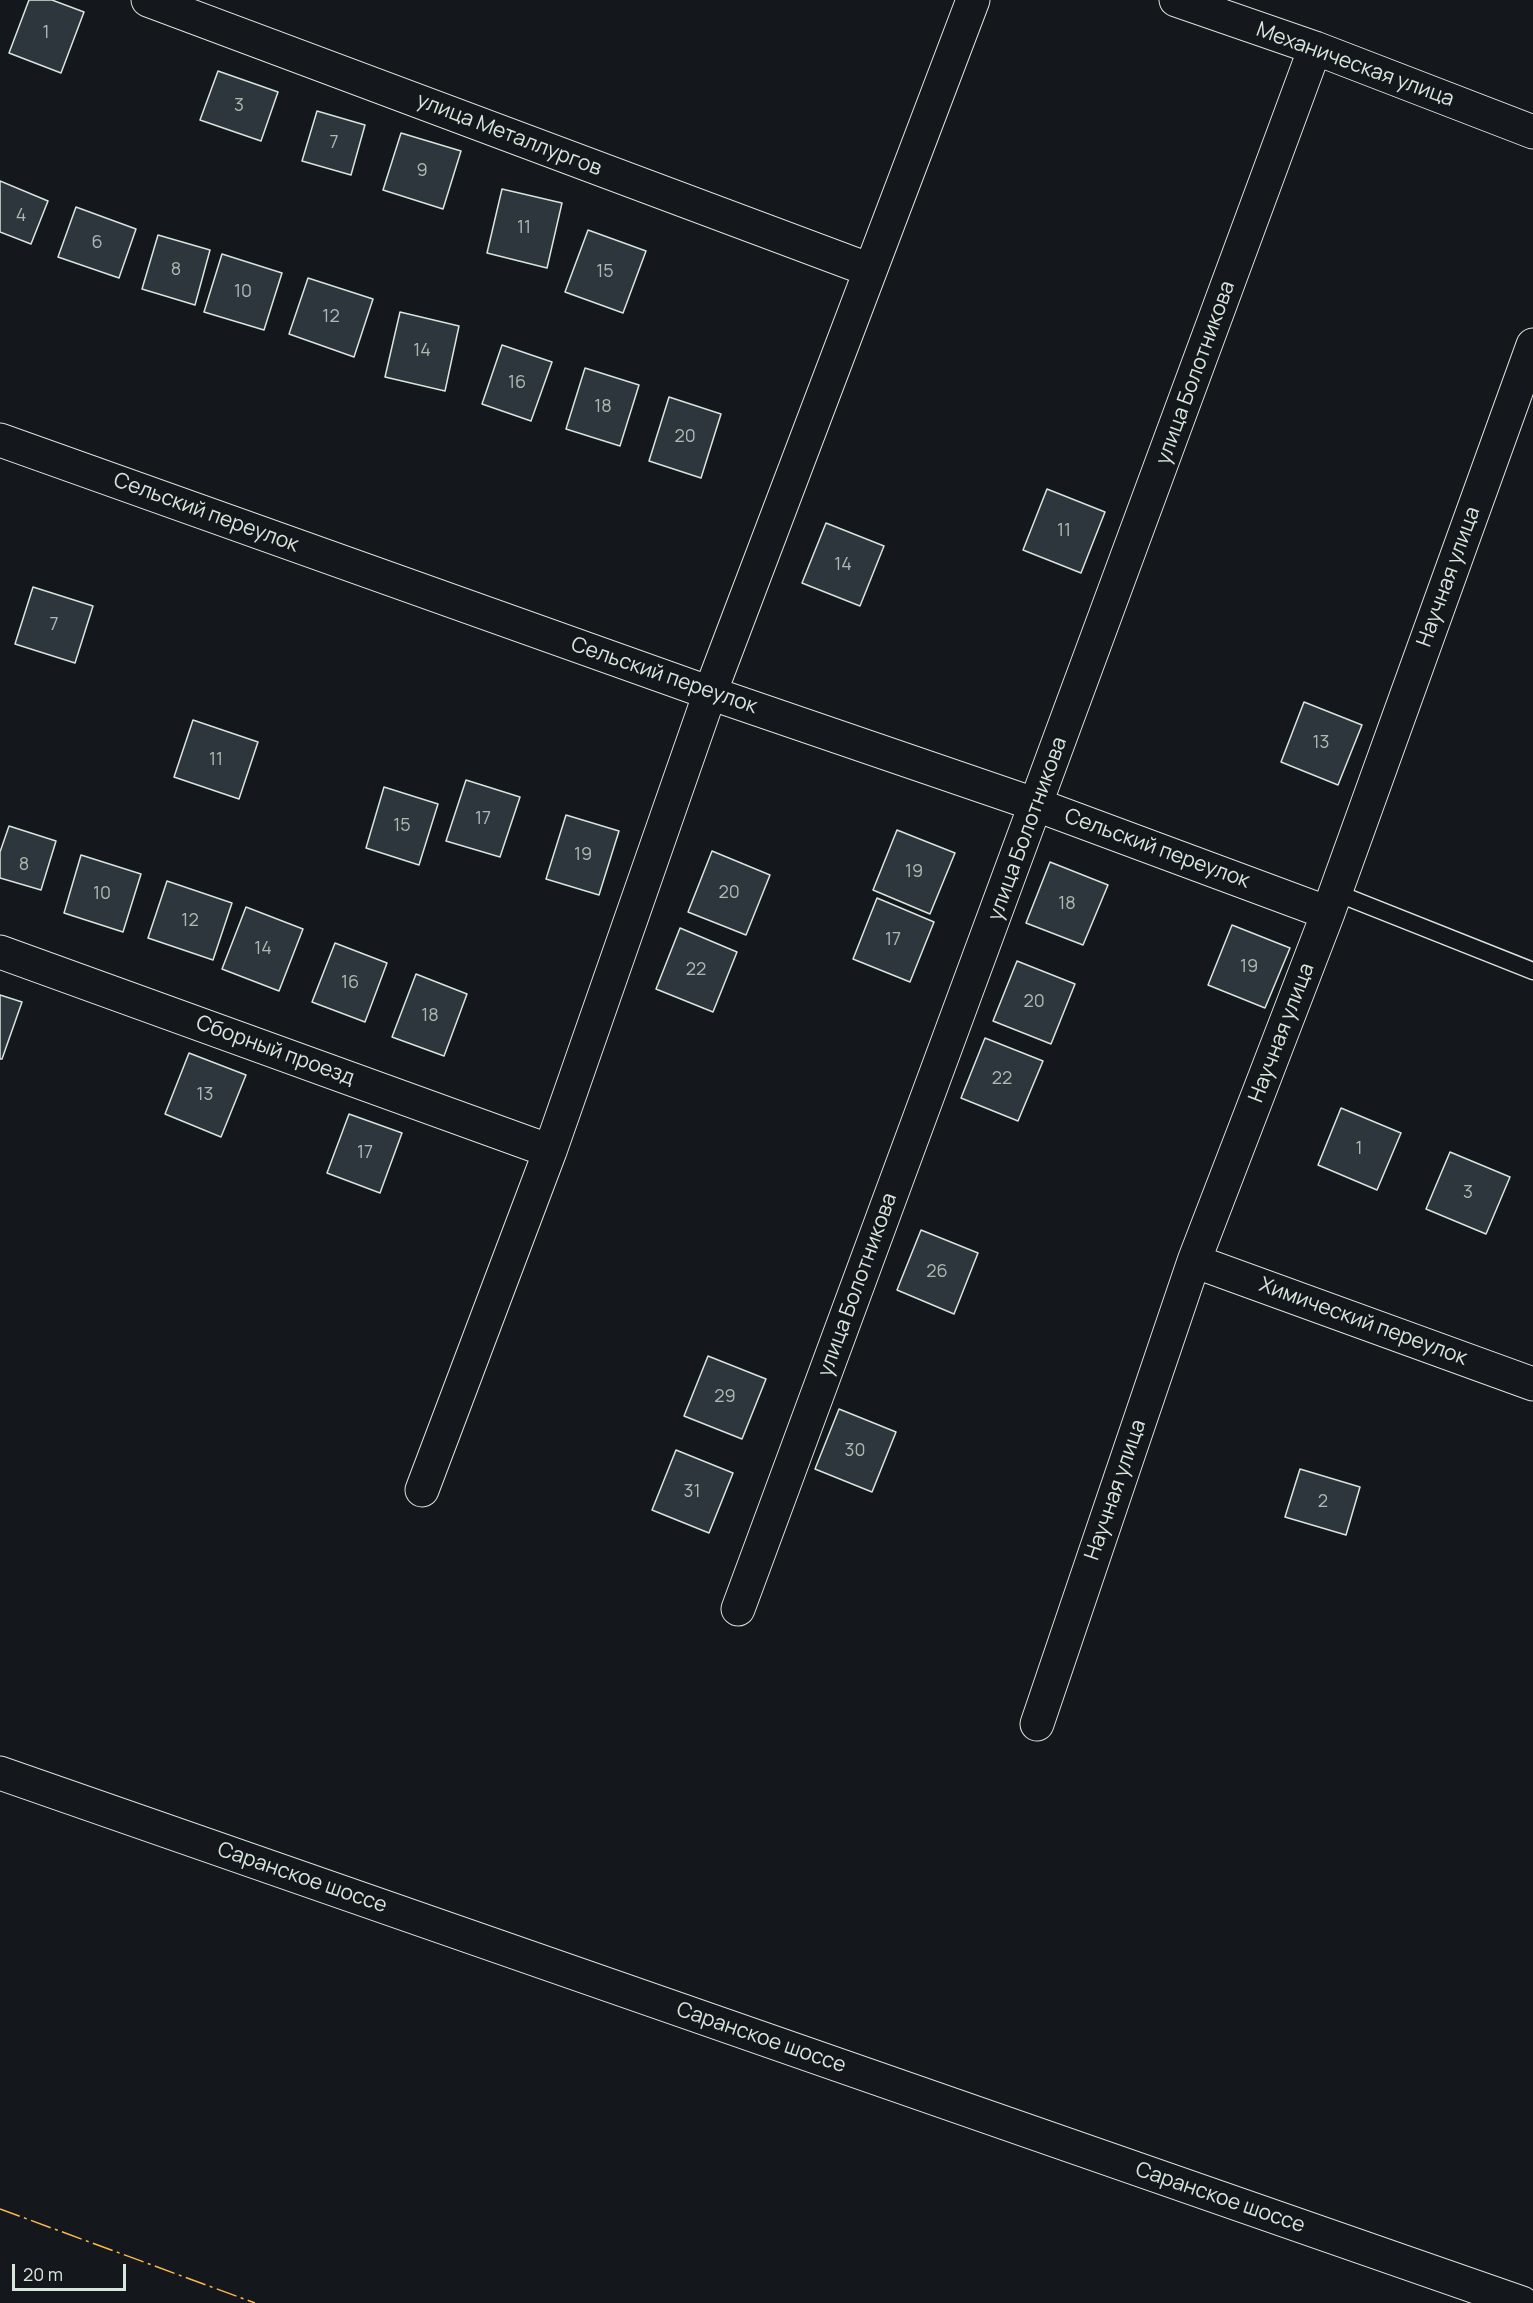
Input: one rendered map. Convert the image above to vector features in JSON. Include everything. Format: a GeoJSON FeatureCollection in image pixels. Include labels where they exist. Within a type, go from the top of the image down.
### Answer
{"type":"FeatureCollection","features":[{"type":"Feature","properties":{"kind":"main road","name":"улица Металлургов"},"geometry":{"type":"LineString","coordinates":[[148,0],[870,270]]}},
{"type":"Feature","properties":{"kind":"main road"},"geometry":{"type":"LineString","coordinates":[[422,1490],[550,1150],[710,693],[973,0]]}},
{"type":"Feature","properties":{"kind":"main road","name":"Механическая улица"},"geometry":{"type":"LineString","coordinates":[[1176,0],[1315,48],[1533,132]]}},
{"type":"Feature","properties":{"kind":"main road","name":"улица Болотникова"},"geometry":{"type":"LineString","coordinates":[[738,1609],[1315,48]]}},
{"type":"Feature","properties":{"kind":"main road","name":"Научная улица"},"geometry":{"type":"LineString","coordinates":[[1037,1724],[1194,1260],[1331,902],[1533,345]]}},
{"type":"Feature","properties":{"kind":"main road","name":"Сельский переулок"},"geometry":{"type":"LineString","coordinates":[[0,440],[710,693],[1037,805],[1331,902]]}},
{"type":"Feature","properties":{"kind":"main road","name":"Сборный проезд"},"geometry":{"type":"LineString","coordinates":[[0,952],[550,1150]]}},
{"type":"Feature","properties":{"kind":"main road","name":"Химический переулок"},"geometry":{"type":"LineString","coordinates":[[1194,1260],[1533,1384]]}},
{"type":"Feature","properties":{"kind":"main road","name":"Саранское шоссе"},"geometry":{"type":"LineString","coordinates":[[0,1773],[1522,2303]]}},
{"type":"Feature","properties":{"kind":"lane"},"geometry":{"type":"LineString","coordinates":[[1331,902],[1533,971]]}},
{"type":"Feature","properties":{"kind":"building"},"geometry":{"type":"Polygon","coordinates":[[[29,0],[52,0],[84,12],[61,73],[9,53],[29,0]]]}},
{"type":"Feature","properties":{"kind":"building"},"geometry":{"type":"Polygon","coordinates":[[[218,71],[278,92],[261,141],[200,120],[218,71]]]}},
{"type":"Feature","properties":{"kind":"building"},"geometry":{"type":"Polygon","coordinates":[[[317,111],[365,125],[351,175],[302,161],[317,111]]]}},
{"type":"Feature","properties":{"kind":"building"},"geometry":{"type":"Polygon","coordinates":[[[401,133],[461,151],[443,209],[383,190],[401,133]]]}},
{"type":"Feature","properties":{"kind":"building"},"geometry":{"type":"Polygon","coordinates":[[[0,181],[48,201],[31,244],[0,232],[0,181]]]}},
{"type":"Feature","properties":{"kind":"building"},"geometry":{"type":"Polygon","coordinates":[[[502,189],[562,203],[547,268],[487,253],[502,189]]]}},
{"type":"Feature","properties":{"kind":"building"},"geometry":{"type":"Polygon","coordinates":[[[76,207],[136,229],[119,278],[58,257],[76,207]]]}},
{"type":"Feature","properties":{"kind":"building"},"geometry":{"type":"Polygon","coordinates":[[[588,230],[646,251],[623,313],[565,292],[588,230]]]}},
{"type":"Feature","properties":{"kind":"building"},"geometry":{"type":"Polygon","coordinates":[[[158,235],[210,250],[195,305],[142,289],[158,235]]]}},
{"type":"Feature","properties":{"kind":"building"},"geometry":{"type":"Polygon","coordinates":[[[222,254],[282,273],[264,330],[204,312],[222,254]]]}},
{"type":"Feature","properties":{"kind":"building"},"geometry":{"type":"Polygon","coordinates":[[[308,278],[373,299],[354,357],[289,334],[308,278]]]}},
{"type":"Feature","properties":{"kind":"building"},"geometry":{"type":"Polygon","coordinates":[[[400,312],[459,326],[445,391],[385,377],[400,312]]]}},
{"type":"Feature","properties":{"kind":"building"},"geometry":{"type":"Polygon","coordinates":[[[502,345],[552,362],[531,421],[482,404],[502,345]]]}},
{"type":"Feature","properties":{"kind":"building"},"geometry":{"type":"Polygon","coordinates":[[[585,368],[639,385],[620,446],[566,429],[585,368]]]}},
{"type":"Feature","properties":{"kind":"building"},"geometry":{"type":"Polygon","coordinates":[[[669,397],[721,414],[701,478],[649,461],[669,397]]]}},
{"type":"Feature","properties":{"kind":"building"},"geometry":{"type":"Polygon","coordinates":[[[1047,489],[1105,512],[1081,573],[1023,550],[1047,489]]]}},
{"type":"Feature","properties":{"kind":"building"},"geometry":{"type":"Polygon","coordinates":[[[826,523],[884,546],[860,606],[802,583],[826,523]]]}},
{"type":"Feature","properties":{"kind":"building"},"geometry":{"type":"Polygon","coordinates":[[[33,587],[93,606],[75,663],[15,644],[33,587]]]}},
{"type":"Feature","properties":{"kind":"building"},"geometry":{"type":"Polygon","coordinates":[[[1304,702],[1362,725],[1338,785],[1281,762],[1304,702]]]}},
{"type":"Feature","properties":{"kind":"building"},"geometry":{"type":"Polygon","coordinates":[[[193,720],[258,742],[239,799],[174,777],[193,720]]]}},
{"type":"Feature","properties":{"kind":"building"},"geometry":{"type":"Polygon","coordinates":[[[466,780],[520,797],[500,857],[446,841],[466,780]]]}},
{"type":"Feature","properties":{"kind":"building"},"geometry":{"type":"Polygon","coordinates":[[[384,787],[438,804],[419,865],[366,848],[384,787]]]}},
{"type":"Feature","properties":{"kind":"building"},"geometry":{"type":"Polygon","coordinates":[[[566,815],[619,831],[599,895],[546,879],[566,815]]]}},
{"type":"Feature","properties":{"kind":"building"},"geometry":{"type":"Polygon","coordinates":[[[9,826],[56,841],[41,890],[0,878],[0,852],[9,826]]]}},
{"type":"Feature","properties":{"kind":"building"},"geometry":{"type":"Polygon","coordinates":[[[897,830],[955,853],[930,914],[873,890],[897,830]]]}},
{"type":"Feature","properties":{"kind":"building"},"geometry":{"type":"Polygon","coordinates":[[[712,851],[770,875],[746,935],[688,912],[712,851]]]}},
{"type":"Feature","properties":{"kind":"building"},"geometry":{"type":"Polygon","coordinates":[[[81,855],[141,874],[123,932],[64,913],[81,855]]]}},
{"type":"Feature","properties":{"kind":"building"},"geometry":{"type":"Polygon","coordinates":[[[1050,862],[1108,885],[1083,945],[1026,923],[1050,862]]]}},
{"type":"Feature","properties":{"kind":"building"},"geometry":{"type":"Polygon","coordinates":[[[167,881],[232,903],[213,960],[148,938],[167,881]]]}},
{"type":"Feature","properties":{"kind":"building"},"geometry":{"type":"Polygon","coordinates":[[[877,898],[934,922],[910,982],[853,959],[877,898]]]}},
{"type":"Feature","properties":{"kind":"building"},"geometry":{"type":"Polygon","coordinates":[[[246,907],[303,929],[279,991],[222,969],[246,907]]]}},
{"type":"Feature","properties":{"kind":"building"},"geometry":{"type":"Polygon","coordinates":[[[1232,925],[1290,948],[1265,1008],[1208,985],[1232,925]]]}},
{"type":"Feature","properties":{"kind":"building"},"geometry":{"type":"Polygon","coordinates":[[[680,928],[737,952],[713,1012],[656,989],[680,928]]]}},
{"type":"Feature","properties":{"kind":"building"},"geometry":{"type":"Polygon","coordinates":[[[335,943],[387,963],[365,1022],[312,1002],[335,943]]]}},
{"type":"Feature","properties":{"kind":"building"},"geometry":{"type":"Polygon","coordinates":[[[1017,961],[1075,984],[1051,1044],[993,1021],[1017,961]]]}},
{"type":"Feature","properties":{"kind":"building"},"geometry":{"type":"Polygon","coordinates":[[[416,974],[467,994],[444,1056],[392,1037],[416,974]]]}},
{"type":"Feature","properties":{"kind":"building"},"geometry":{"type":"Polygon","coordinates":[[[0,995],[22,1002],[2,1059],[0,1059],[0,995]]]}},
{"type":"Feature","properties":{"kind":"building"},"geometry":{"type":"Polygon","coordinates":[[[985,1038],[1043,1061],[1018,1121],[961,1098],[985,1038]]]}},
{"type":"Feature","properties":{"kind":"building"},"geometry":{"type":"Polygon","coordinates":[[[189,1053],[246,1075],[221,1137],[165,1114],[189,1053]]]}},
{"type":"Feature","properties":{"kind":"building"},"geometry":{"type":"Polygon","coordinates":[[[1341,1108],[1401,1133],[1377,1190],[1318,1165],[1341,1108]]]}},
{"type":"Feature","properties":{"kind":"building"},"geometry":{"type":"Polygon","coordinates":[[[349,1114],[402,1133],[380,1193],[327,1173],[349,1114]]]}},
{"type":"Feature","properties":{"kind":"building"},"geometry":{"type":"Polygon","coordinates":[[[1450,1152],[1510,1177],[1486,1234],[1426,1209],[1450,1152]]]}},
{"type":"Feature","properties":{"kind":"building"},"geometry":{"type":"Polygon","coordinates":[[[921,1230],[978,1253],[954,1314],[897,1290],[921,1230]]]}},
{"type":"Feature","properties":{"kind":"building"},"geometry":{"type":"Polygon","coordinates":[[[708,1356],[766,1379],[742,1439],[684,1416],[708,1356]]]}},
{"type":"Feature","properties":{"kind":"building"},"geometry":{"type":"Polygon","coordinates":[[[839,1409],[896,1432],[872,1492],[815,1469],[839,1409]]]}},
{"type":"Feature","properties":{"kind":"building"},"geometry":{"type":"Polygon","coordinates":[[[676,1450],[733,1473],[709,1533],[652,1510],[676,1450]]]}},
{"type":"Feature","properties":{"kind":"building"},"geometry":{"type":"Polygon","coordinates":[[[1300,1469],[1360,1487],[1346,1535],[1285,1517],[1300,1469]]]}},
{"type":"Feature","properties":{"kind":"power"},"geometry":{"type":"LineString","coordinates":[[0,2209],[255,2303]]}}]}
